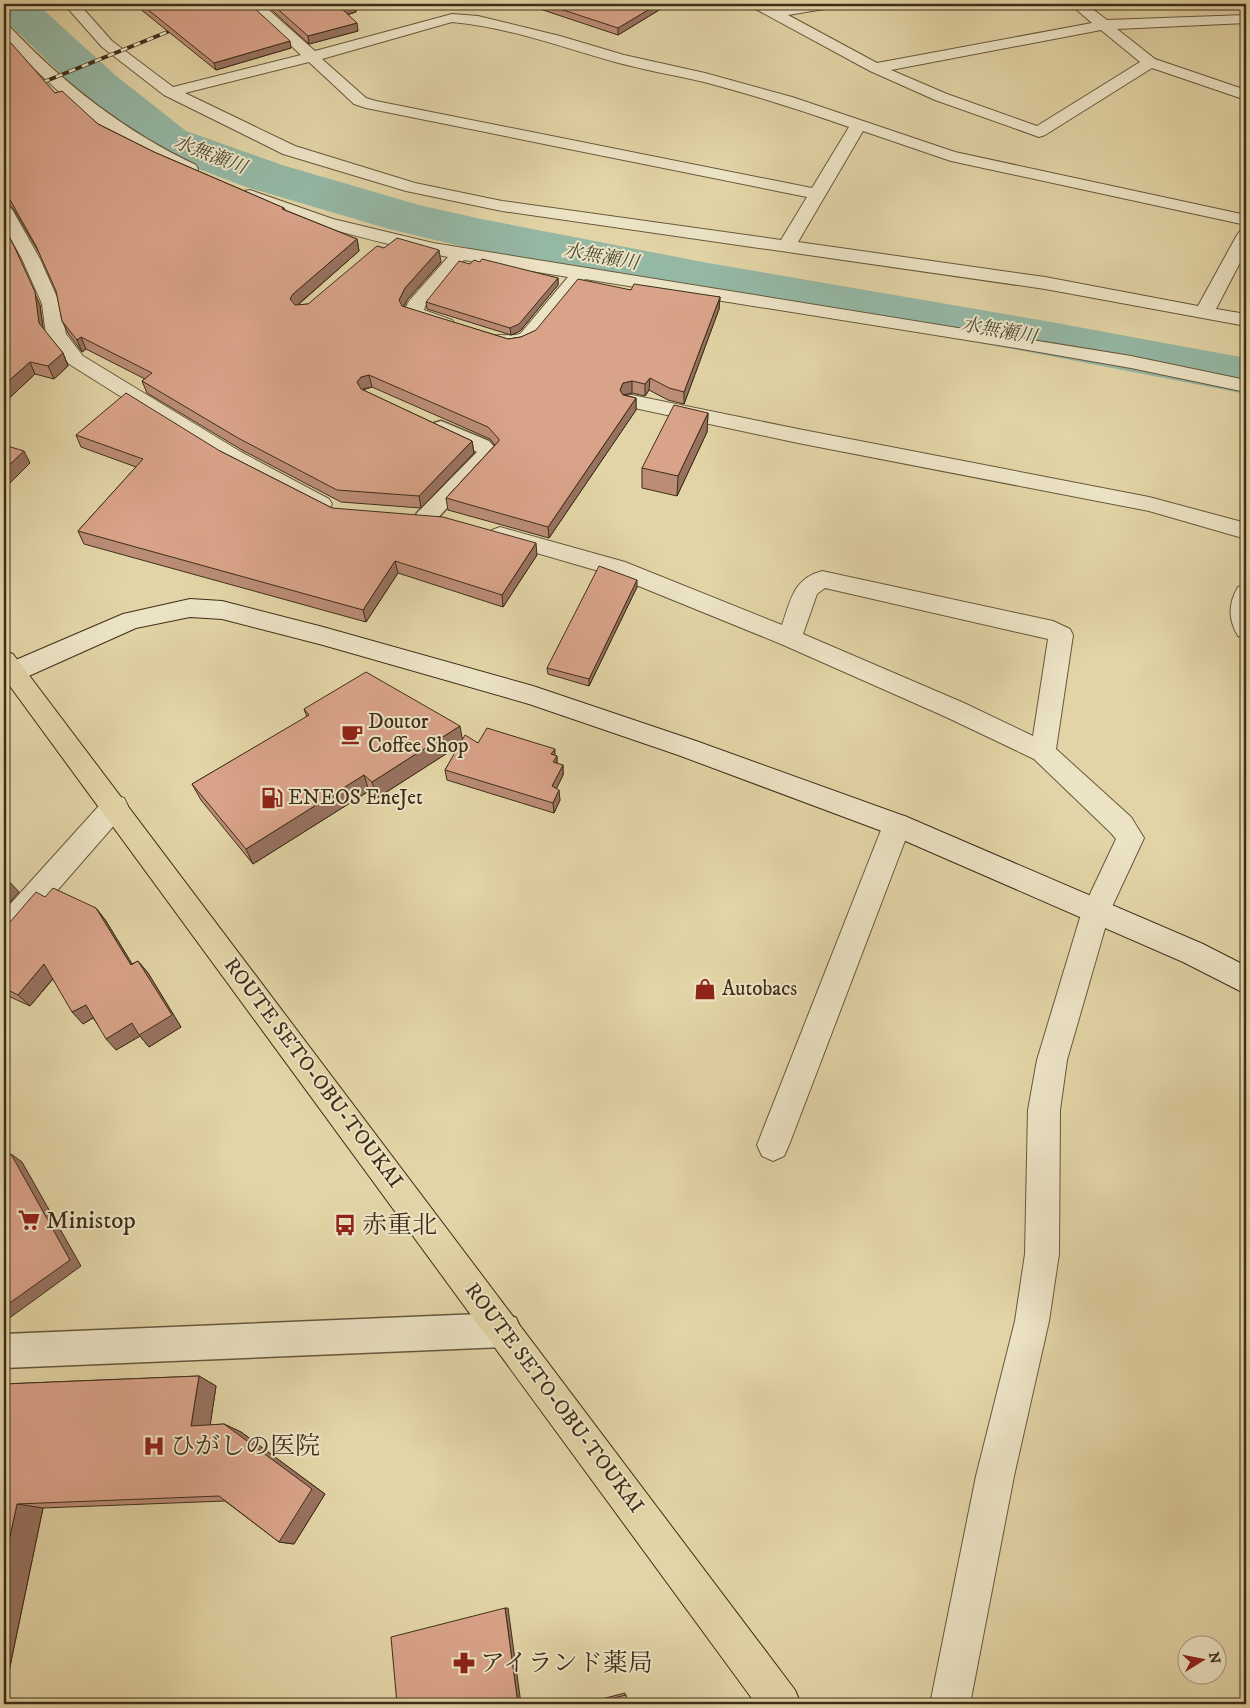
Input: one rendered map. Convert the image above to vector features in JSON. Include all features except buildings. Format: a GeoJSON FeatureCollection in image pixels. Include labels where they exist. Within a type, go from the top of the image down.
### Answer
{"type":"FeatureCollection","features":[{"type":"Feature","properties":{"kind":"main road","name":"ROUTE SETO-OBU-TOUKAI"},"geometry":{"type":"LineString","coordinates":[[8,666],[781,1704]]}},
{"type":"Feature","properties":{"kind":"street"},"geometry":{"type":"LineString","coordinates":[[71,4],[107,44],[170,92],[289,150],[412,187],[502,206],[1045,283],[1206,311],[1246,320]]}},
{"type":"Feature","properties":{"kind":"street"},"geometry":{"type":"LineString","coordinates":[[254,4],[360,100],[372,105],[816,194]]}},
{"type":"Feature","properties":{"kind":"street"},"geometry":{"type":"LineString","coordinates":[[757,4],[875,68],[941,96],[1039,132],[1150,62]]}},
{"type":"Feature","properties":{"kind":"street"},"geometry":{"type":"LineString","coordinates":[[774,13],[830,4]]}},
{"type":"Feature","properties":{"kind":"street"},"geometry":{"type":"LineString","coordinates":[[1077,4],[1150,62],[1246,95]]}},
{"type":"Feature","properties":{"kind":"street"},"geometry":{"type":"LineString","coordinates":[[478,20],[501,10]]}},
{"type":"Feature","properties":{"kind":"street"},"geometry":{"type":"LineString","coordinates":[[170,92],[311,57],[452,18],[478,20],[555,39],[620,59],[706,78],[786,100],[951,156],[1246,220]]}},
{"type":"Feature","properties":{"kind":"street"},"geometry":{"type":"LineString","coordinates":[[875,68],[1104,25],[1246,19]]}},
{"type":"Feature","properties":{"kind":"street"},"geometry":{"type":"LineString","coordinates":[[4,29],[25,52],[77,98],[129,138],[162,157],[207,176]]}},
{"type":"Feature","properties":{"kind":"street"},"geometry":{"type":"LineString","coordinates":[[787,245],[858,126]]}},
{"type":"Feature","properties":{"kind":"street"},"geometry":{"type":"LineString","coordinates":[[235,188],[280,208],[380,245],[460,254],[580,274],[753,299],[1130,362],[1246,386]]}},
{"type":"Feature","properties":{"kind":"street"},"geometry":{"type":"LineString","coordinates":[[4,213],[31,259],[51,304],[56,335],[76,360],[233,457],[336,512]]}},
{"type":"Feature","properties":{"kind":"street"},"geometry":{"type":"LineString","coordinates":[[1206,311],[1246,235]]}},
{"type":"Feature","properties":{"kind":"street"},"geometry":{"type":"LineString","coordinates":[[460,254],[416,305],[413,313],[510,343],[521,342],[528,337],[580,274]]}},
{"type":"Feature","properties":{"kind":"street"},"geometry":{"type":"LineString","coordinates":[[632,401],[798,436],[1149,504],[1246,531]]}},
{"type":"Feature","properties":{"kind":"street"},"geometry":{"type":"LineString","coordinates":[[415,517],[455,522]]}},
{"type":"Feature","properties":{"kind":"street"},"geometry":{"type":"LineString","coordinates":[[483,530],[617,568],[790,638],[955,710],[1044,752],[1120,825],[1130,838],[1096,911],[1052,1060],[1044,1110],[1042,1254],[1032,1320],[995,1476],[950,1704]]}},
{"type":"Feature","properties":{"kind":"street"},"geometry":{"type":"LineString","coordinates":[[790,638],[807,589],[822,579],[1053,630],[1061,635],[1044,752]]}},
{"type":"Feature","properties":{"kind":"street"},"geometry":{"type":"LineString","coordinates":[[1246,593],[1241,616],[1246,630]]}},
{"type":"Feature","properties":{"kind":"street"},"geometry":{"type":"LineString","coordinates":[[8,666],[131,620],[190,608],[222,610],[323,636],[533,696],[687,748],[897,825],[1193,953],[1246,981]]}},
{"type":"Feature","properties":{"kind":"street"},"geometry":{"type":"LineString","coordinates":[[4,931],[114,806]]}},
{"type":"Feature","properties":{"kind":"street"},"geometry":{"type":"LineString","coordinates":[[774,1145],[897,825]]}},
{"type":"Feature","properties":{"kind":"lane"},"geometry":{"type":"LineString","coordinates":[[415,517],[489,452],[482,446],[422,419]]}},
{"type":"Feature","properties":{"kind":"lane"},"geometry":{"type":"LineString","coordinates":[[4,1351],[504,1330]]}},
{"type":"Feature","properties":{"kind":"waterway","name":"水無瀬川"},"geometry":{"type":"LineString","coordinates":[[13,4],[99,85],[169,141],[264,176],[407,218],[481,235],[708,279],[1040,337],[1246,376]]}},
{"type":"Feature","properties":{"kind":"railway"},"geometry":{"type":"LineString","coordinates":[[4,98],[182,26]]}},
{"type":"Feature","properties":{"kind":"place","name":"Doutor Coffee Shop"},"geometry":{"type":"Point","coordinates":[352,734]}},
{"type":"Feature","properties":{"kind":"place","name":"ENEOS EneJet"},"geometry":{"type":"Point","coordinates":[272,798]}},
{"type":"Feature","properties":{"kind":"place","name":"Autobacs"},"geometry":{"type":"Point","coordinates":[705,989]}},
{"type":"Feature","properties":{"kind":"place","name":"Ministop"},"geometry":{"type":"Point","coordinates":[29,1220]}},
{"type":"Feature","properties":{"kind":"place","name":"赤重北"},"geometry":{"type":"Point","coordinates":[345,1225]}},
{"type":"Feature","properties":{"kind":"place","name":"ひがしの医院"},"geometry":{"type":"Point","coordinates":[154,1446]}},
{"type":"Feature","properties":{"kind":"place","name":"アイランド薬局"},"geometry":{"type":"Point","coordinates":[464,1663]}}]}
